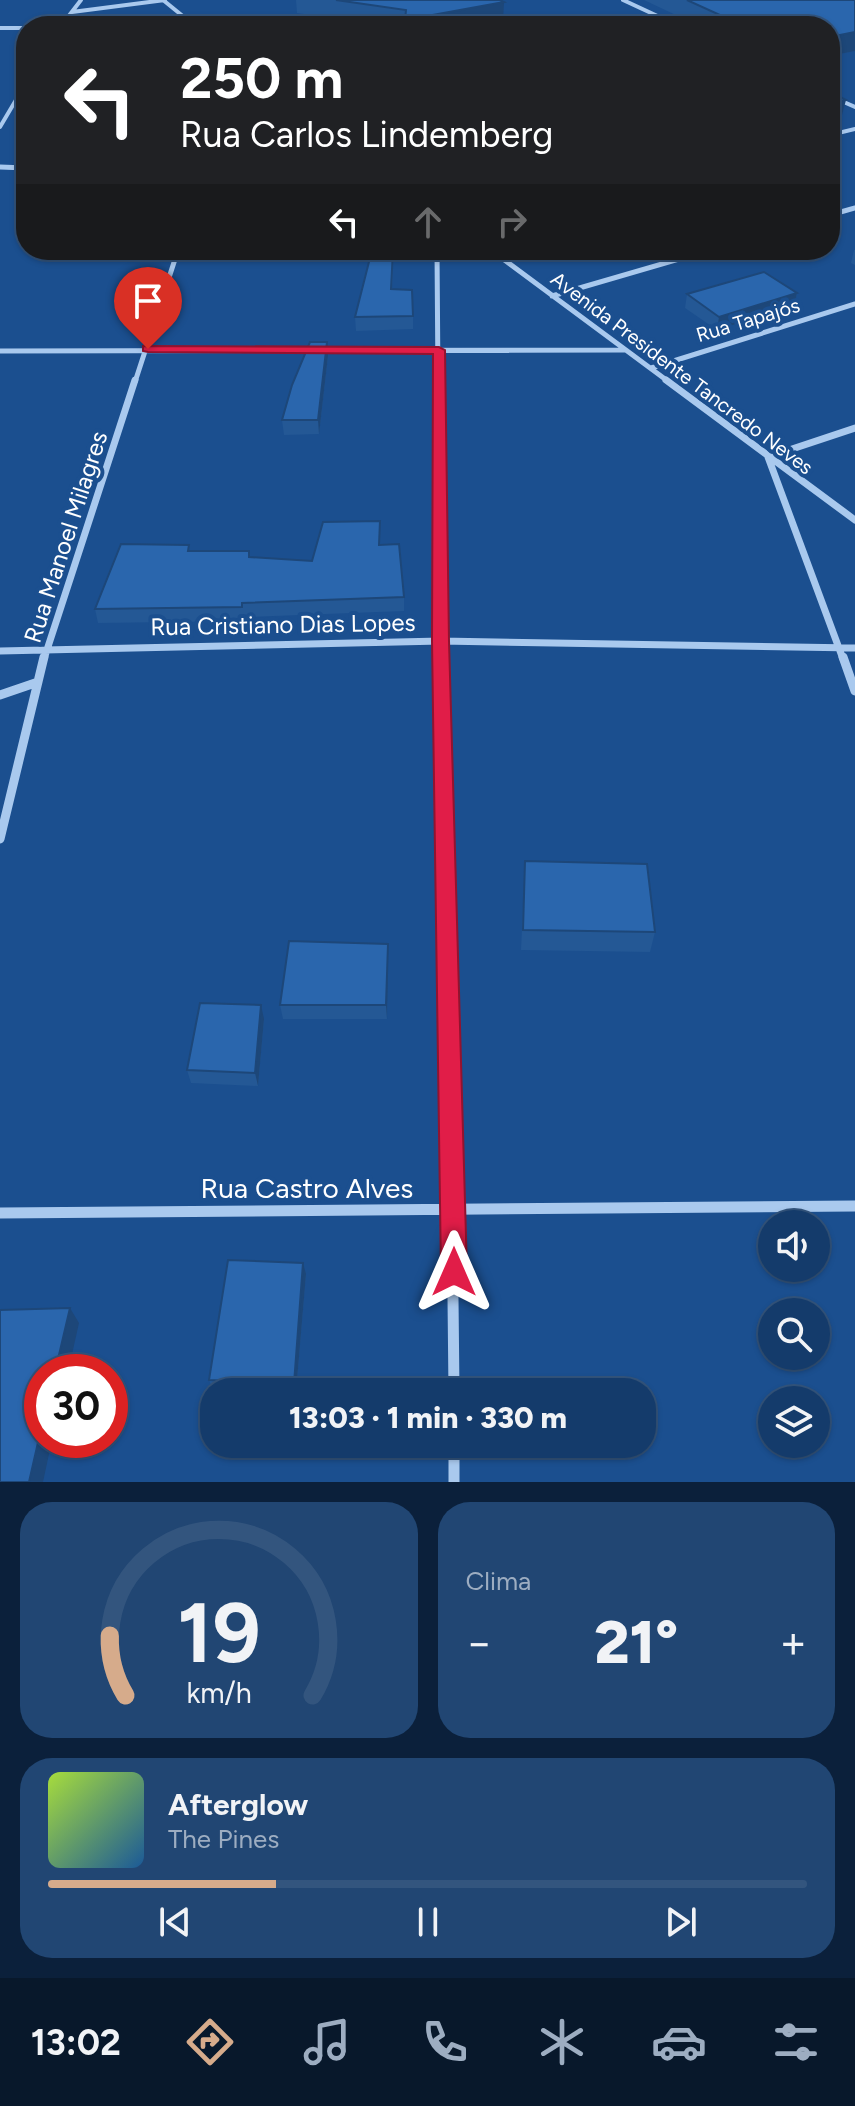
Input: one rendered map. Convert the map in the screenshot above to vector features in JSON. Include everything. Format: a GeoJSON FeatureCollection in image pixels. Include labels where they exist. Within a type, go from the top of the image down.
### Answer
{"type":"FeatureCollection","features":[{"type":"Feature","properties":{"kind":"street"},"geometry":{"type":"LineString","coordinates":[[69,16],[81,0]]}},
{"type":"Feature","properties":{"kind":"street"},"geometry":{"type":"LineString","coordinates":[[72,12],[164,0],[183,16]]}},
{"type":"Feature","properties":{"kind":"street"},"geometry":{"type":"LineString","coordinates":[[623,0],[657,16]]}},
{"type":"Feature","properties":{"kind":"street"},"geometry":{"type":"LineString","coordinates":[[0,127],[16,100]]}},
{"type":"Feature","properties":{"kind":"street","name":"Rua Manoel Milagres"},"geometry":{"type":"LineString","coordinates":[[0,839],[46,651],[175,260]]}},
{"type":"Feature","properties":{"kind":"street"},"geometry":{"type":"LineString","coordinates":[[437,260],[441,641],[454,1212],[454,1378]]}},
{"type":"Feature","properties":{"kind":"street","name":"Avenida Presidente Tancredo Neves"},"geometry":{"type":"LineString","coordinates":[[504,260],[855,520]]}},
{"type":"Feature","properties":{"kind":"street"},"geometry":{"type":"LineString","coordinates":[[552,296],[676,260]]}},
{"type":"Feature","properties":{"kind":"street","name":"Rua Tapajós"},"geometry":{"type":"LineString","coordinates":[[651,368],[855,304]]}},
{"type":"Feature","properties":{"kind":"street"},"geometry":{"type":"LineString","coordinates":[[0,351],[625,350]]}},
{"type":"Feature","properties":{"kind":"street"},"geometry":{"type":"LineString","coordinates":[[855,428],[768,457],[855,691]]}},
{"type":"Feature","properties":{"kind":"street","name":"Rua Cristiano Dias Lopes"},"geometry":{"type":"LineString","coordinates":[[0,651],[441,641],[855,648]]}},
{"type":"Feature","properties":{"kind":"street"},"geometry":{"type":"LineString","coordinates":[[0,695],[38,682]]}},
{"type":"Feature","properties":{"kind":"street","name":"Rua Castro Alves"},"geometry":{"type":"LineString","coordinates":[[0,1213],[454,1212],[855,1206]]}},
{"type":"Feature","properties":{"kind":"street"},"geometry":{"type":"LineString","coordinates":[[454,1458],[454,1482]]}},
{"type":"Feature","properties":{"kind":"building"},"geometry":{"type":"Polygon","coordinates":[[[336,0],[504,2],[427,16],[405,16],[406,10],[336,0]]]}},
{"type":"Feature","properties":{"kind":"building"},"geometry":{"type":"Polygon","coordinates":[[[687,0],[855,0],[855,32],[840,35],[840,16],[722,16],[687,0]]]}},
{"type":"Feature","properties":{"kind":"building"},"geometry":{"type":"Polygon","coordinates":[[[369,260],[392,260],[391,289],[412,290],[413,316],[355,317],[369,260]]]}},
{"type":"Feature","properties":{"kind":"building"},"geometry":{"type":"Polygon","coordinates":[[[764,272],[797,293],[719,317],[687,294],[764,272]]]}},
{"type":"Feature","properties":{"kind":"building"},"geometry":{"type":"Polygon","coordinates":[[[310,342],[327,342],[318,420],[282,420],[292,385],[310,342]]]}},
{"type":"Feature","properties":{"kind":"building"},"geometry":{"type":"Polygon","coordinates":[[[380,521],[379,545],[399,544],[404,597],[242,603],[242,607],[95,609],[121,544],[189,545],[188,551],[249,551],[249,557],[312,561],[323,522],[380,521]]]}},
{"type":"Feature","properties":{"kind":"building"},"geometry":{"type":"Polygon","coordinates":[[[525,861],[647,864],[655,932],[523,930],[525,861]]]}},
{"type":"Feature","properties":{"kind":"building"},"geometry":{"type":"Polygon","coordinates":[[[289,941],[388,944],[386,1005],[280,1005],[289,941]]]}},
{"type":"Feature","properties":{"kind":"building"},"geometry":{"type":"Polygon","coordinates":[[[200,1003],[261,1005],[255,1073],[187,1070],[200,1003]]]}},
{"type":"Feature","properties":{"kind":"building"},"geometry":{"type":"Polygon","coordinates":[[[228,1260],[303,1263],[294,1378],[209,1378],[228,1260]]]}},
{"type":"Feature","properties":{"kind":"building"},"geometry":{"type":"Polygon","coordinates":[[[70,1308],[59,1354],[24,1354],[24,1458],[34,1458],[29,1482],[0,1482],[0,1310],[70,1308]]]}},
{"type":"Feature","properties":{"kind":"route"},"geometry":{"type":"LineString","coordinates":[[148,349],[439,350],[441,641],[454,1272]]}}]}
